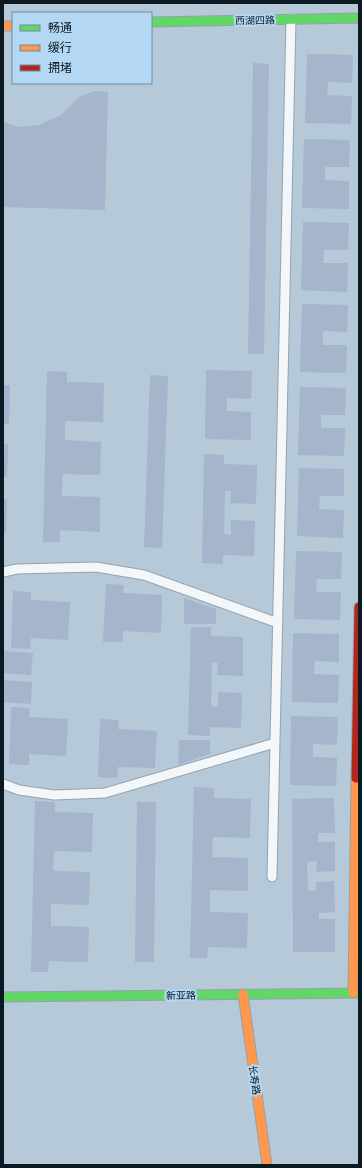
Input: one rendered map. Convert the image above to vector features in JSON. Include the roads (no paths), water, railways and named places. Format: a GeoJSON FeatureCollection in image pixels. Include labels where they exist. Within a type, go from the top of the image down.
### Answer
{"type":"FeatureCollection","features":[{"type":"Feature","properties":{"kind":"street","name":"西湖四路"},"geometry":{"type":"LineString","coordinates":[[152,22],[359,18]]}},
{"type":"Feature","properties":{"kind":"street"},"geometry":{"type":"LineString","coordinates":[[356,993],[359,607]]}},
{"type":"Feature","properties":{"kind":"street","name":"新亚路"},"geometry":{"type":"LineString","coordinates":[[3,997],[356,993]]}},
{"type":"Feature","properties":{"kind":"street","name":"长寿路"},"geometry":{"type":"LineString","coordinates":[[243,994],[267,1165]]}},
{"type":"Feature","properties":{"kind":"lane"},"geometry":{"type":"LineString","coordinates":[[272,877],[291,19]]}},
{"type":"Feature","properties":{"kind":"lane"},"geometry":{"type":"LineString","coordinates":[[3,572],[18,569],[96,567],[144,574],[278,623]]}},
{"type":"Feature","properties":{"kind":"lane"},"geometry":{"type":"LineString","coordinates":[[3,784],[19,790],[54,795],[105,793],[275,743]]}}]}
